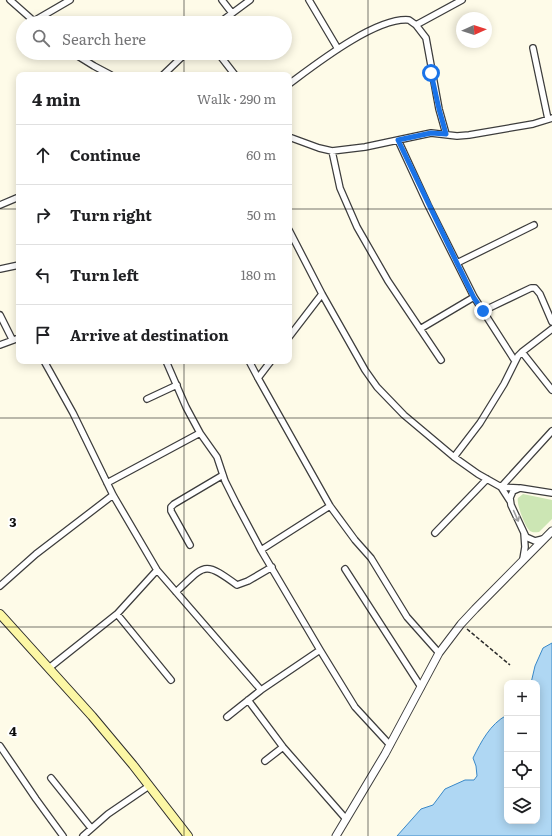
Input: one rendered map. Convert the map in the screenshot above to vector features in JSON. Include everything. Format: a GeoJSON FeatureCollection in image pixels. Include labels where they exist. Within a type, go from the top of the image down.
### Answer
{"type":"FeatureCollection","features":[{"type":"Feature","properties":{"kind":"main road"},"geometry":{"type":"LineString","coordinates":[[0,614],[88,710],[188,836]]}},
{"type":"Feature","properties":{"kind":"street"},"geometry":{"type":"LineString","coordinates":[[10,0],[28,16]]}},
{"type":"Feature","properties":{"kind":"street"},"geometry":{"type":"LineString","coordinates":[[45,16],[70,0]]}},
{"type":"Feature","properties":{"kind":"street"},"geometry":{"type":"LineString","coordinates":[[222,0],[232,12]]}},
{"type":"Feature","properties":{"kind":"street"},"geometry":{"type":"LineString","coordinates":[[227,16],[250,0]]}},
{"type":"Feature","properties":{"kind":"street"},"geometry":{"type":"LineString","coordinates":[[310,0],[338,49]]}},
{"type":"Feature","properties":{"kind":"street"},"geometry":{"type":"LineString","coordinates":[[416,25],[462,0]]}},
{"type":"Feature","properties":{"kind":"street"},"geometry":{"type":"LineString","coordinates":[[292,82],[338,49],[381,26],[394,21],[409,20],[416,25],[426,38],[439,109],[446,134]]}},
{"type":"Feature","properties":{"kind":"street"},"geometry":{"type":"LineString","coordinates":[[292,138],[318,148],[332,151],[365,147],[431,133],[457,136],[469,135],[533,124],[550,118],[534,48]]}},
{"type":"Feature","properties":{"kind":"street"},"geometry":{"type":"LineString","coordinates":[[83,60],[99,72]]}},
{"type":"Feature","properties":{"kind":"street"},"geometry":{"type":"LineString","coordinates":[[166,72],[179,60]]}},
{"type":"Feature","properties":{"kind":"street"},"geometry":{"type":"LineString","coordinates":[[223,60],[233,72]]}},
{"type":"Feature","properties":{"kind":"street"},"geometry":{"type":"LineString","coordinates":[[398,140],[474,298],[516,361]]}},
{"type":"Feature","properties":{"kind":"street"},"geometry":{"type":"LineString","coordinates":[[332,151],[340,188],[357,227],[388,281],[442,360]]}},
{"type":"Feature","properties":{"kind":"street"},"geometry":{"type":"LineString","coordinates":[[0,205],[16,198]]}},
{"type":"Feature","properties":{"kind":"street"},"geometry":{"type":"LineString","coordinates":[[457,263],[534,225]]}},
{"type":"Feature","properties":{"kind":"street"},"geometry":{"type":"LineString","coordinates":[[292,237],[365,370],[377,387],[404,415],[454,457],[501,488],[510,502],[524,533],[526,547],[523,560]]}},
{"type":"Feature","properties":{"kind":"street"},"geometry":{"type":"LineString","coordinates":[[0,269],[16,266]]}},
{"type":"Feature","properties":{"kind":"street"},"geometry":{"type":"LineString","coordinates":[[483,311],[531,288],[535,288],[540,294],[552,322]]}},
{"type":"Feature","properties":{"kind":"street"},"geometry":{"type":"LineString","coordinates":[[292,333],[322,294]]}},
{"type":"Feature","properties":{"kind":"street"},"geometry":{"type":"LineString","coordinates":[[420,329],[474,298]]}},
{"type":"Feature","properties":{"kind":"street"},"geometry":{"type":"LineString","coordinates":[[0,315],[12,340]]}},
{"type":"Feature","properties":{"kind":"street"},"geometry":{"type":"LineString","coordinates":[[454,457],[480,423],[522,352],[552,329]]}},
{"type":"Feature","properties":{"kind":"street"},"geometry":{"type":"LineString","coordinates":[[0,345],[16,339]]}},
{"type":"Feature","properties":{"kind":"street"},"geometry":{"type":"LineString","coordinates":[[522,352],[552,390]]}},
{"type":"Feature","properties":{"kind":"street"},"geometry":{"type":"LineString","coordinates":[[46,364],[73,413],[113,495],[157,570],[261,690]]}},
{"type":"Feature","properties":{"kind":"street"},"geometry":{"type":"LineString","coordinates":[[167,364],[186,407],[200,433],[217,457],[236,503],[261,550],[320,650],[360,713],[390,745]]}},
{"type":"Feature","properties":{"kind":"street"},"geometry":{"type":"LineString","coordinates":[[251,364],[330,506],[355,540],[371,558],[407,617],[439,653]]}},
{"type":"Feature","properties":{"kind":"street"},"geometry":{"type":"LineString","coordinates":[[258,378],[269,364]]}},
{"type":"Feature","properties":{"kind":"street"},"geometry":{"type":"LineString","coordinates":[[147,399],[177,385]]}},
{"type":"Feature","properties":{"kind":"street"},"geometry":{"type":"LineString","coordinates":[[501,488],[552,431]]}},
{"type":"Feature","properties":{"kind":"street"},"geometry":{"type":"LineString","coordinates":[[107,483],[200,433]]}},
{"type":"Feature","properties":{"kind":"street"},"geometry":{"type":"LineString","coordinates":[[190,544],[171,511],[171,507],[224,475]]}},
{"type":"Feature","properties":{"kind":"street"},"geometry":{"type":"LineString","coordinates":[[435,533],[486,479]]}},
{"type":"Feature","properties":{"kind":"street"},"geometry":{"type":"LineString","coordinates":[[501,488],[520,488],[552,493]]}},
{"type":"Feature","properties":{"kind":"street"},"geometry":{"type":"LineString","coordinates":[[510,502],[513,491],[520,488]]}},
{"type":"Feature","properties":{"kind":"street"},"geometry":{"type":"LineString","coordinates":[[0,586],[36,554],[113,495]]}},
{"type":"Feature","properties":{"kind":"street"},"geometry":{"type":"LineString","coordinates":[[261,550],[330,506]]}},
{"type":"Feature","properties":{"kind":"street"},"geometry":{"type":"LineString","coordinates":[[336,836],[390,745],[439,653],[461,624],[552,531]]}},
{"type":"Feature","properties":{"kind":"street"},"geometry":{"type":"LineString","coordinates":[[524,533],[530,540],[535,541],[543,539]]}},
{"type":"Feature","properties":{"kind":"street"},"geometry":{"type":"LineString","coordinates":[[176,592],[195,574],[203,569],[211,568],[218,571],[237,585],[248,581],[272,567]]}},
{"type":"Feature","properties":{"kind":"street"},"geometry":{"type":"LineString","coordinates":[[345,569],[421,687]]}},
{"type":"Feature","properties":{"kind":"street"},"geometry":{"type":"LineString","coordinates":[[49,668],[117,614],[157,570]]}},
{"type":"Feature","properties":{"kind":"street"},"geometry":{"type":"LineString","coordinates":[[117,614],[171,680]]}},
{"type":"Feature","properties":{"kind":"street"},"geometry":{"type":"LineString","coordinates":[[227,717],[261,690],[320,650]]}},
{"type":"Feature","properties":{"kind":"street"},"geometry":{"type":"LineString","coordinates":[[248,700],[283,747],[346,820]]}},
{"type":"Feature","properties":{"kind":"street"},"geometry":{"type":"LineString","coordinates":[[0,746],[63,836]]}},
{"type":"Feature","properties":{"kind":"street"},"geometry":{"type":"LineString","coordinates":[[265,761],[283,747]]}},
{"type":"Feature","properties":{"kind":"street"},"geometry":{"type":"LineString","coordinates":[[51,778],[91,828]]}},
{"type":"Feature","properties":{"kind":"street"},"geometry":{"type":"LineString","coordinates":[[83,836],[116,808],[149,786]]}},
{"type":"Feature","properties":{"kind":"path"},"geometry":{"type":"LineString","coordinates":[[461,624],[510,665]]}},
{"type":"Feature","properties":{"kind":"green space"},"geometry":{"type":"Polygon","coordinates":[[[523,494],[552,500],[552,519],[539,532],[530,531],[523,520],[518,498],[523,494]]]}},
{"type":"Feature","properties":{"kind":"water"},"geometry":{"type":"Polygon","coordinates":[[[552,643],[552,836],[397,836],[421,809],[433,805],[445,789],[465,780],[474,780],[477,776],[473,758],[491,728],[504,717],[504,824],[540,824],[540,680],[532,680],[535,666],[543,648],[552,643]]]}},
{"type":"Feature","properties":{"kind":"route"},"geometry":{"type":"LineString","coordinates":[[431,73],[446,134],[431,133],[398,140],[474,298],[483,311]]}}]}
